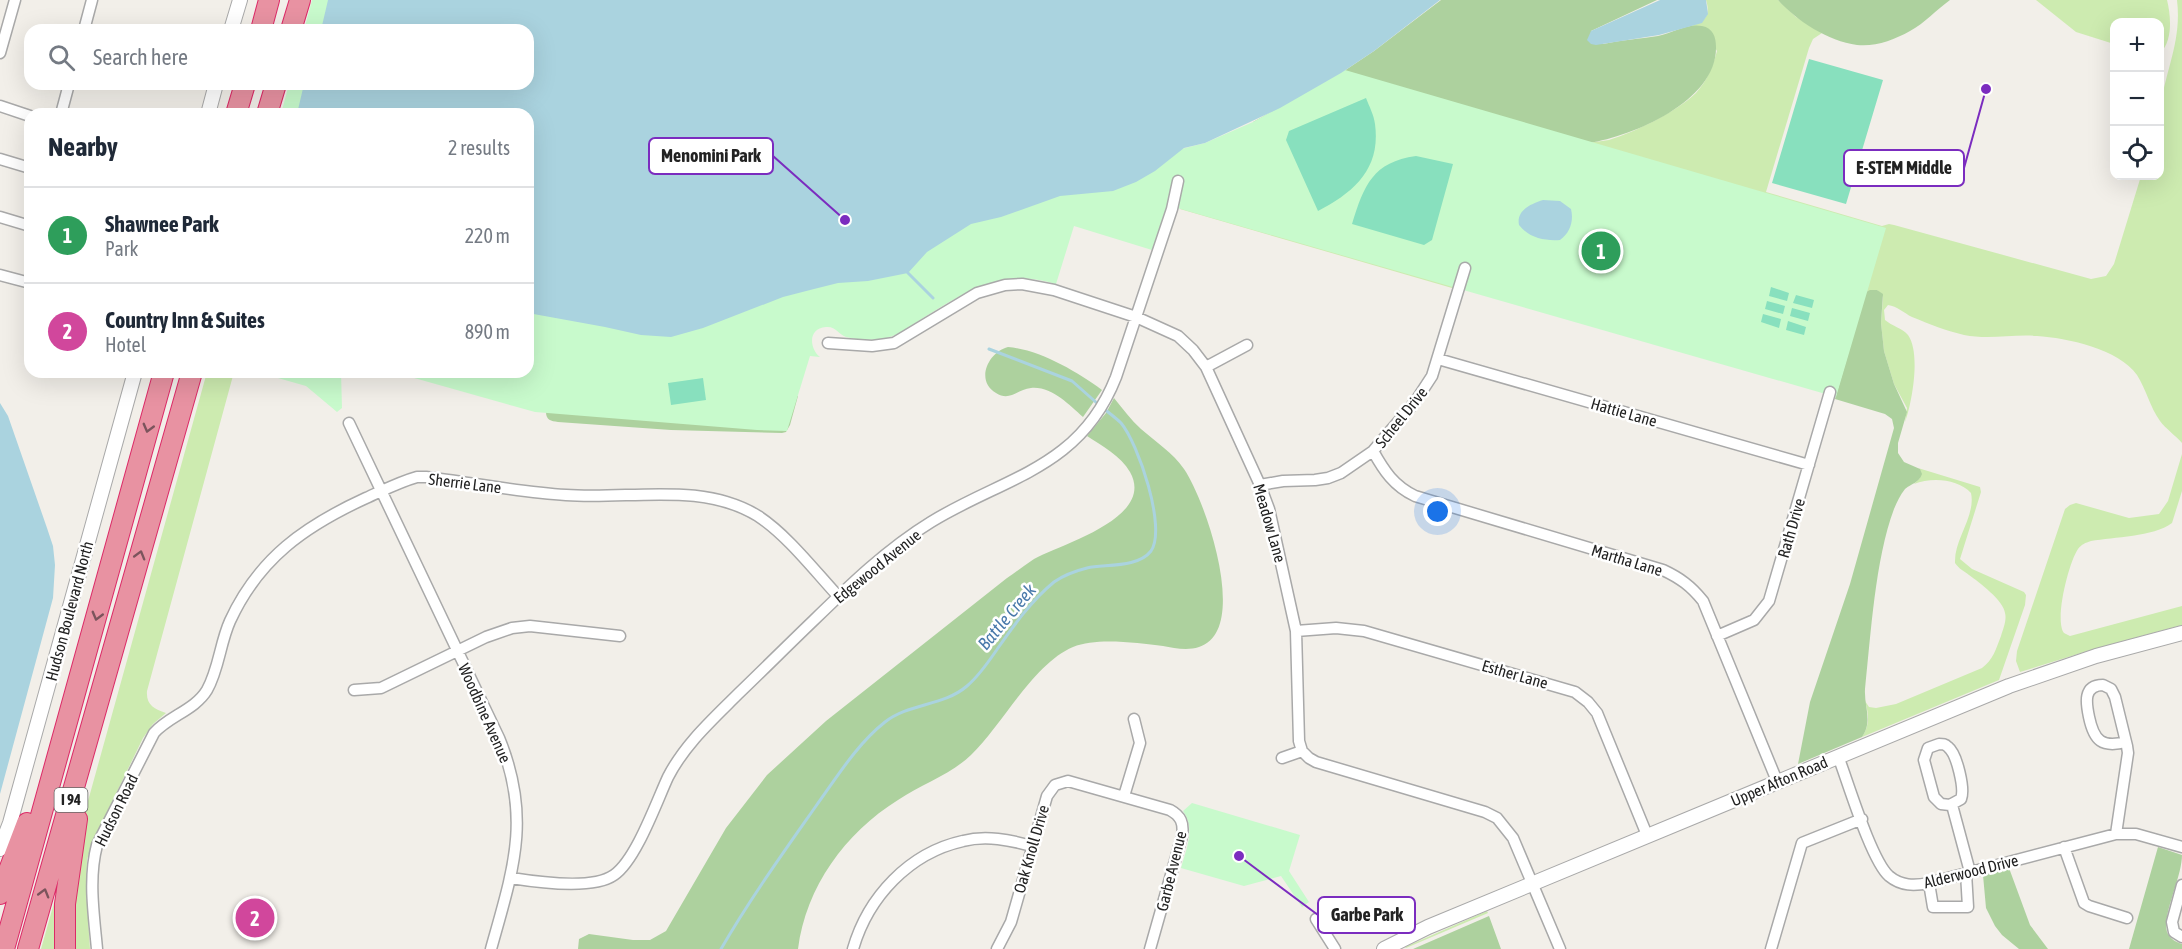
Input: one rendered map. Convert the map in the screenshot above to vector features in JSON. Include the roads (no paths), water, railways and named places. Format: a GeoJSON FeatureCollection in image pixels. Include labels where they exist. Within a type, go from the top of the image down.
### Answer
{"type":"FeatureCollection","features":[{"type":"Feature","properties":{"kind":"highway"},"geometry":{"type":"LineString","coordinates":[[263,24],[269,0]]}},
{"type":"Feature","properties":{"kind":"highway"},"geometry":{"type":"LineString","coordinates":[[293,24],[300,0]]}},
{"type":"Feature","properties":{"kind":"highway"},"geometry":{"type":"LineString","coordinates":[[238,108],[243,90]]}},
{"type":"Feature","properties":{"kind":"highway"},"geometry":{"type":"LineString","coordinates":[[269,108],[274,90]]}},
{"type":"Feature","properties":{"kind":"highway","name":"I 94"},"geometry":{"type":"LineString","coordinates":[[4,949],[162,378]]}},
{"type":"Feature","properties":{"kind":"highway","name":"I 94"},"geometry":{"type":"LineString","coordinates":[[28,949],[190,378]]}},
{"type":"Feature","properties":{"kind":"highway"},"geometry":{"type":"LineString","coordinates":[[66,949],[65,904],[70,860],[78,814],[96,744],[113,652]]}},
{"type":"Feature","properties":{"kind":"highway"},"geometry":{"type":"LineString","coordinates":[[0,894],[32,811],[85,659]]}},
{"type":"Feature","properties":{"kind":"street"},"geometry":{"type":"LineString","coordinates":[[0,53],[15,0]]}},
{"type":"Feature","properties":{"kind":"street"},"geometry":{"type":"LineString","coordinates":[[86,24],[92,0]]}},
{"type":"Feature","properties":{"kind":"street"},"geometry":{"type":"LineString","coordinates":[[233,24],[240,0]]}},
{"type":"Feature","properties":{"kind":"street"},"geometry":{"type":"LineString","coordinates":[[63,108],[67,90]]}},
{"type":"Feature","properties":{"kind":"street"},"geometry":{"type":"LineString","coordinates":[[210,108],[214,90]]}},
{"type":"Feature","properties":{"kind":"street"},"geometry":{"type":"LineString","coordinates":[[0,105],[24,114]]}},
{"type":"Feature","properties":{"kind":"street"},"geometry":{"type":"LineString","coordinates":[[0,159],[24,166]]}},
{"type":"Feature","properties":{"kind":"street","name":"Edgewood Avenue"},"geometry":{"type":"LineString","coordinates":[[511,878],[594,883],[605,880],[622,869],[629,860],[677,761],[688,746],[838,596],[883,556],[932,521],[1018,480],[1051,459],[1082,432],[1105,400],[1136,317],[1174,203],[1178,181]]}},
{"type":"Feature","properties":{"kind":"street"},"geometry":{"type":"LineString","coordinates":[[0,217],[24,224]]}},
{"type":"Feature","properties":{"kind":"street","name":"Scheel Drive"},"geometry":{"type":"LineString","coordinates":[[1260,485],[1328,478],[1341,473],[1373,451],[1424,390],[1438,359],[1465,268]]}},
{"type":"Feature","properties":{"kind":"street"},"geometry":{"type":"LineString","coordinates":[[0,275],[24,281]]}},
{"type":"Feature","properties":{"kind":"street","name":"Meadow Lane"},"geometry":{"type":"LineString","coordinates":[[828,343],[872,346],[894,343],[977,293],[1005,285],[1022,284],[1054,290],[1136,317],[1178,336],[1206,367],[1260,485],[1271,520],[1296,631],[1298,731],[1302,751]]}},
{"type":"Feature","properties":{"kind":"street"},"geometry":{"type":"LineString","coordinates":[[1206,367],[1246,345]]}},
{"type":"Feature","properties":{"kind":"street","name":"Hattie Lane"},"geometry":{"type":"LineString","coordinates":[[1438,359],[1809,465]]}},
{"type":"Feature","properties":{"kind":"street","name":"Hudson Boulevard North"},"geometry":{"type":"LineString","coordinates":[[0,849],[13,813],[133,378]]}},
{"type":"Feature","properties":{"kind":"street","name":"Rath Drive"},"geometry":{"type":"LineString","coordinates":[[1717,636],[1755,620],[1769,601],[1830,392]]}},
{"type":"Feature","properties":{"kind":"street","name":"Woodbine Avenue"},"geometry":{"type":"LineString","coordinates":[[349,423],[499,738],[512,775],[518,819],[516,856],[491,949]]}},
{"type":"Feature","properties":{"kind":"street","name":"Martha Lane"},"geometry":{"type":"LineString","coordinates":[[1373,451],[1384,471],[1395,483],[1414,496],[1663,570],[1683,579],[1702,601],[1777,781]]}},
{"type":"Feature","properties":{"kind":"street","name":"Sherrie Lane"},"geometry":{"type":"LineString","coordinates":[[170,718],[197,701],[206,691],[231,619],[263,569],[291,542],[321,521],[410,479],[426,477],[564,495],[687,494],[708,498],[757,516],[779,534],[838,596]]}},
{"type":"Feature","properties":{"kind":"street"},"geometry":{"type":"LineString","coordinates":[[354,690],[381,688],[457,651],[512,628],[530,626],[620,636]]}},
{"type":"Feature","properties":{"kind":"street","name":"Esther Lane"},"geometry":{"type":"LineString","coordinates":[[1296,631],[1336,628],[1364,631],[1575,692],[1597,713],[1647,836]]}},
{"type":"Feature","properties":{"kind":"street","name":"Upper Afton Road"},"geometry":{"type":"LineString","coordinates":[[1384,949],[1412,933],[2020,682],[2096,656],[2182,633]]}},
{"type":"Feature","properties":{"kind":"street"},"geometry":{"type":"LineString","coordinates":[[2116,834],[2128,758],[2126,742],[2113,691],[2103,685],[2094,686],[2086,698],[2093,734],[2109,745],[2126,742]]}},
{"type":"Feature","properties":{"kind":"street","name":"Hudson Road"},"geometry":{"type":"LineString","coordinates":[[97,949],[92,886],[93,862],[97,845],[154,732],[170,718]]}},
{"type":"Feature","properties":{"kind":"street"},"geometry":{"type":"LineString","coordinates":[[1124,796],[1140,743],[1134,719]]}},
{"type":"Feature","properties":{"kind":"street"},"geometry":{"type":"LineString","coordinates":[[1936,744],[1945,745],[1952,752],[1963,786],[1961,799],[1952,805],[1944,805],[1936,800],[1924,763],[1926,751],[1936,744]]}},
{"type":"Feature","properties":{"kind":"street"},"geometry":{"type":"LineString","coordinates":[[1282,758],[1302,751],[1316,762],[1485,812],[1497,818],[1507,827],[1513,838],[1560,949]]}},
{"type":"Feature","properties":{"kind":"street","name":"Alderwood Drive"},"geometry":{"type":"LineString","coordinates":[[1838,756],[1877,858],[1890,876],[1907,885],[1929,884],[2116,834],[2136,834],[2182,848]]}},
{"type":"Feature","properties":{"kind":"street","name":"Oak Knoll Drive"},"geometry":{"type":"LineString","coordinates":[[997,949],[1011,922],[1047,796],[1055,784],[1068,781],[1124,796]]}},
{"type":"Feature","properties":{"kind":"street","name":"Garbe Avenue"},"geometry":{"type":"LineString","coordinates":[[1124,796],[1170,810],[1177,814],[1184,826],[1150,949]]}},
{"type":"Feature","properties":{"kind":"street"},"geometry":{"type":"LineString","coordinates":[[1929,884],[1933,907],[1968,908],[1968,873],[1952,805]]}},
{"type":"Feature","properties":{"kind":"street"},"geometry":{"type":"LineString","coordinates":[[1771,949],[1802,843],[1862,819]]}},
{"type":"Feature","properties":{"kind":"street"},"geometry":{"type":"LineString","coordinates":[[854,949],[867,914],[875,900],[901,873],[927,855],[964,840],[1007,841],[1032,846]]}},
{"type":"Feature","properties":{"kind":"street"},"geometry":{"type":"LineString","coordinates":[[2064,847],[2085,904],[2127,918]]}},
{"type":"Feature","properties":{"kind":"street"},"geometry":{"type":"LineString","coordinates":[[2178,934],[2172,922],[2182,885]]}},
{"type":"Feature","properties":{"kind":"street"},"geometry":{"type":"LineString","coordinates":[[1316,919],[1335,949]]}},
{"type":"Feature","properties":{"kind":"water"},"geometry":{"type":"Polygon","coordinates":[[[328,0],[1440,0],[1374,51],[1341,73],[1280,108],[1205,143],[1184,148],[1155,171],[1136,182],[1113,191],[1060,196],[1001,217],[971,224],[927,252],[908,273],[868,281],[838,283],[783,297],[703,328],[671,337],[641,335],[534,314],[534,108],[298,108],[303,90],[534,90],[534,24],[322,24],[328,0]]]}},
{"type":"Feature","properties":{"kind":"water"},"geometry":{"type":"Polygon","coordinates":[[[1660,0],[1706,0],[1708,14],[1702,23],[1659,35],[1596,45],[1587,40],[1591,31],[1660,0]]]}},
{"type":"Feature","properties":{"kind":"water"},"geometry":{"type":"Polygon","coordinates":[[[1543,200],[1560,201],[1571,209],[1570,226],[1560,240],[1537,238],[1527,233],[1519,225],[1522,212],[1543,200]]]}},
{"type":"Feature","properties":{"kind":"water"},"geometry":{"type":"Polygon","coordinates":[[[0,403],[8,416],[47,528],[53,546],[55,565],[53,598],[0,794],[0,403]]]}},
{"type":"Feature","properties":{"kind":"waterway","name":"Battle Creek"},"geometry":{"type":"LineString","coordinates":[[908,273],[933,298]]}},
{"type":"Feature","properties":{"kind":"waterway","name":"Battle Creek"},"geometry":{"type":"LineString","coordinates":[[989,349],[1072,381],[1098,404]]}},
{"type":"Feature","properties":{"kind":"waterway","name":"Battle Creek"},"geometry":{"type":"LineString","coordinates":[[721,949],[755,894],[865,740],[894,716],[958,693],[967,686],[984,668],[1031,605],[1058,580],[1087,568],[1130,563],[1151,551],[1155,540],[1155,524],[1153,506],[1142,466],[1128,433],[1121,423],[1103,408]]}},
{"type":"Feature","properties":{"kind":"place","name":"E-STEM Middle"},"geometry":{"type":"Point","coordinates":[1986,89]}},
{"type":"Feature","properties":{"kind":"place","name":"Menomini Park"},"geometry":{"type":"Point","coordinates":[845,220]}},
{"type":"Feature","properties":{"kind":"place","name":"Shawnee Park"},"geometry":{"type":"Point","coordinates":[1601,251]}},
{"type":"Feature","properties":{"kind":"place","name":"Garbe Park"},"geometry":{"type":"Point","coordinates":[1239,856]}},
{"type":"Feature","properties":{"kind":"place","name":"Country Inn & Suites"},"geometry":{"type":"Point","coordinates":[255,918]}}]}
